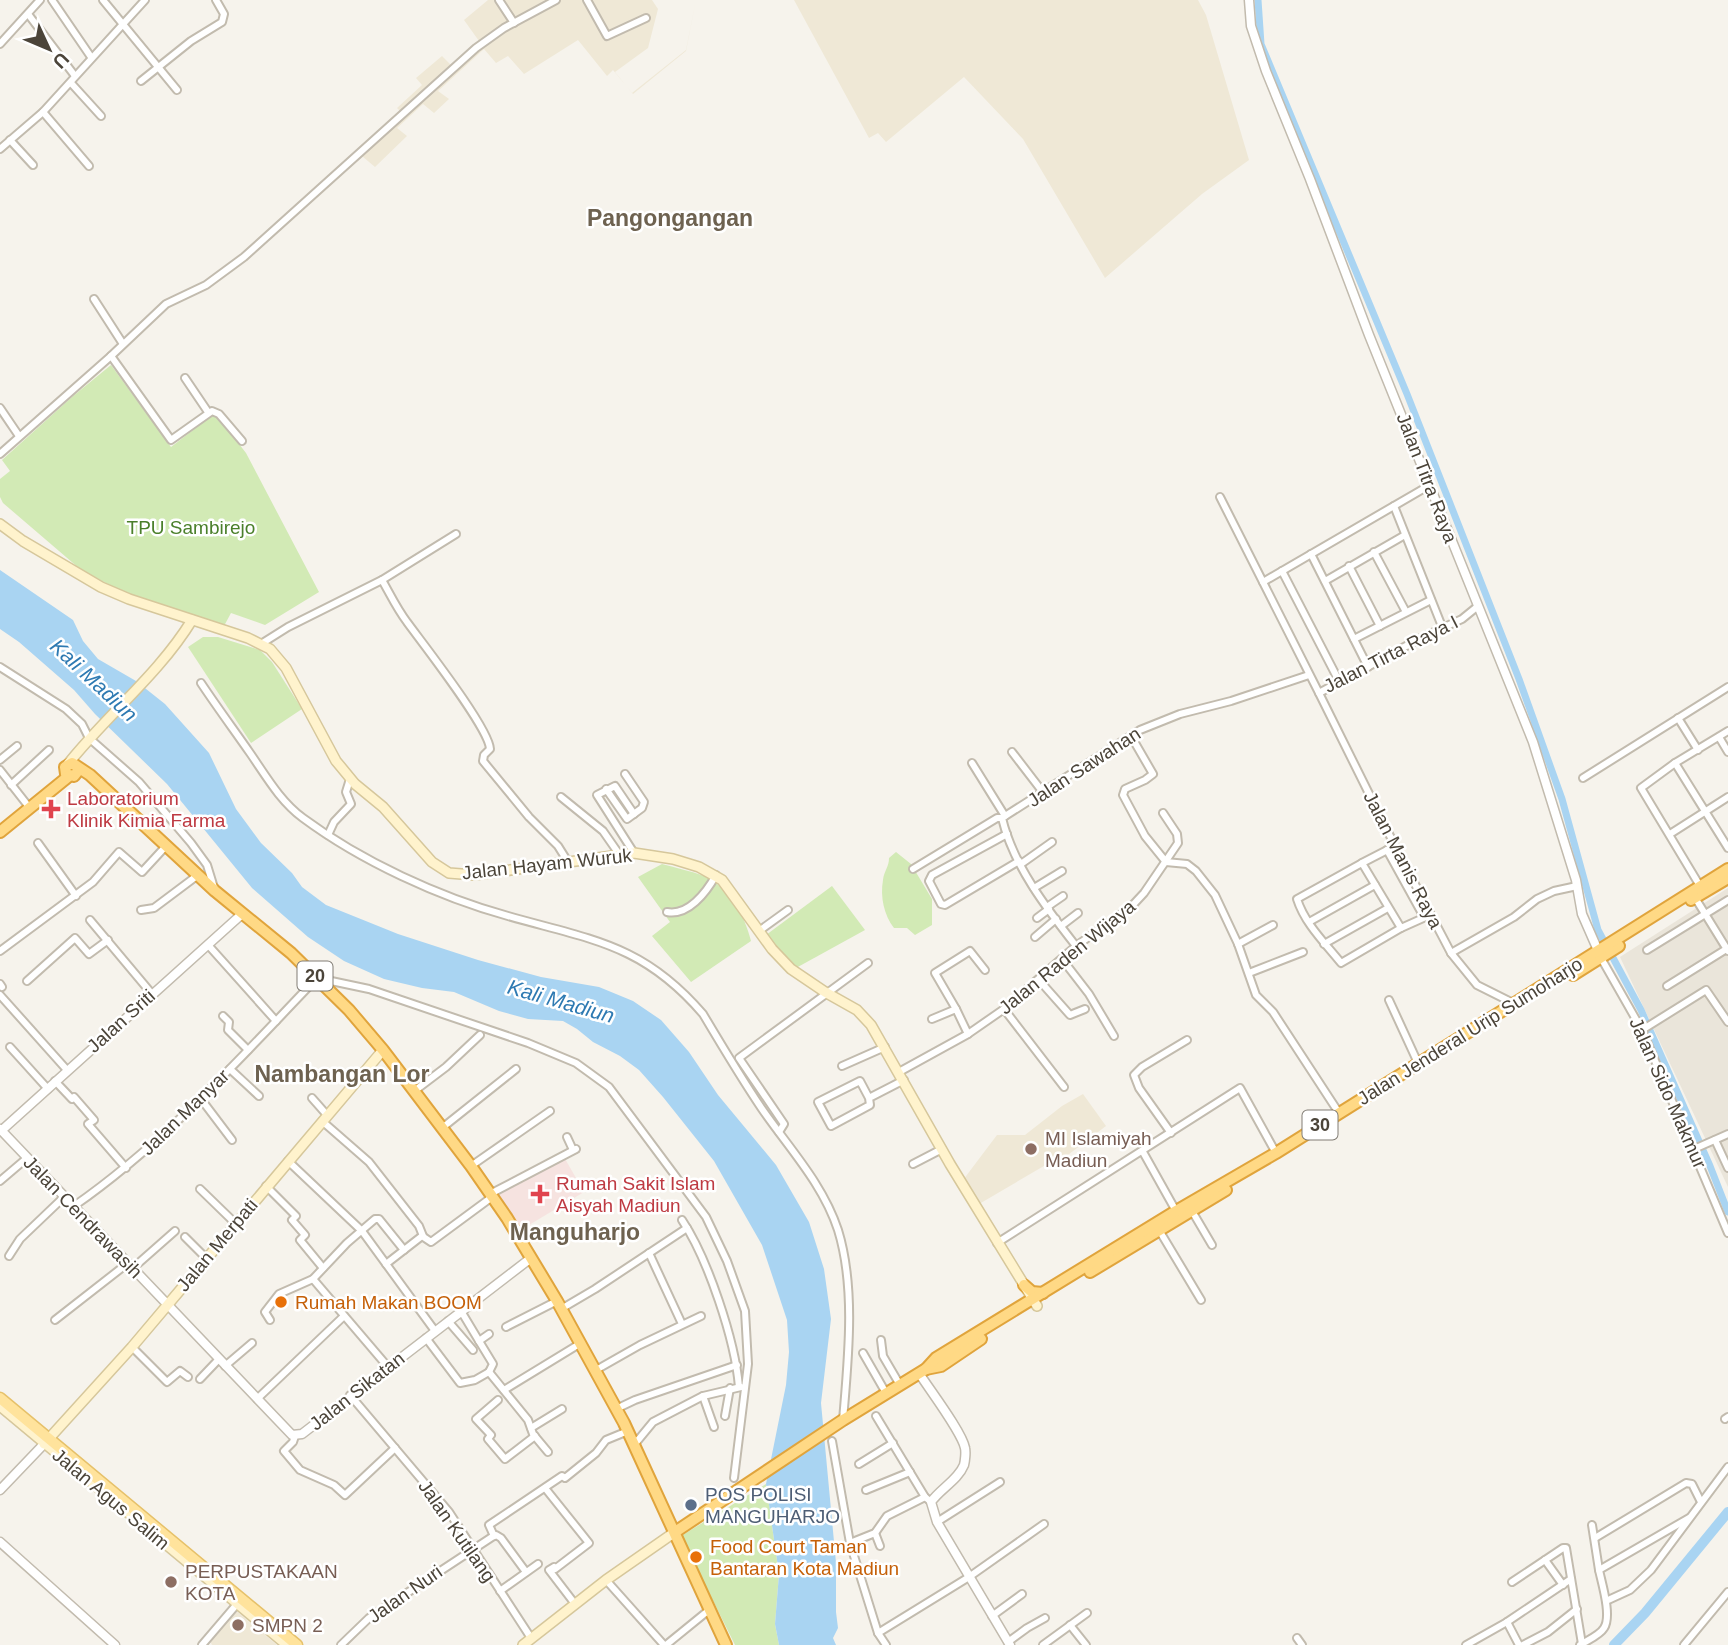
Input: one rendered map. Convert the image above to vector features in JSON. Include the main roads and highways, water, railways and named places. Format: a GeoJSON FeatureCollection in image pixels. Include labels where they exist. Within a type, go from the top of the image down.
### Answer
{"type":"FeatureCollection","features":[{"type":"Feature","properties":{"kind":"highway","name":"20"},"geometry":{"type":"LineString","coordinates":[[71,770],[97,781],[215,891],[291,953],[349,1010],[383,1050],[471,1166],[531,1258],[596,1370],[677,1530]]}},
{"type":"Feature","properties":{"kind":"highway"},"geometry":{"type":"LineString","coordinates":[[0,832],[71,770]]}},
{"type":"Feature","properties":{"kind":"highway","name":"Jalan Jenderal Urip Sumoharjo"},"geometry":{"type":"LineString","coordinates":[[677,1530],[922,1371],[936,1358],[1192,1211],[1607,950],[1728,869]]}},
{"type":"Feature","properties":{"kind":"highway","name":"Jalan Jenderal Urip Sumoharjo"},"geometry":{"type":"LineString","coordinates":[[1696,892],[1728,878]]}},
{"type":"Feature","properties":{"kind":"highway","name":"Jalan Jenderal Urip Sumoharjo"},"geometry":{"type":"LineString","coordinates":[[1035,1303],[1044,1293],[1276,1153],[1513,1003],[1607,950]]}},
{"type":"Feature","properties":{"kind":"highway"},"geometry":{"type":"LineString","coordinates":[[1024,1285],[1032,1292],[1044,1293]]}},
{"type":"Feature","properties":{"kind":"highway"},"geometry":{"type":"LineString","coordinates":[[677,1530],[726,1645]]}},
{"type":"Feature","properties":{"kind":"main road","name":"Jalan Hayam Wuruk"},"geometry":{"type":"LineString","coordinates":[[0,524],[23,541],[101,587],[270,649],[286,668],[336,761],[350,779],[389,814],[432,862],[449,873],[474,875],[635,853],[673,859],[716,875],[791,969],[864,1017],[885,1047],[997,1243],[1035,1303]]}},
{"type":"Feature","properties":{"kind":"main road"},"geometry":{"type":"LineString","coordinates":[[71,770],[92,737],[177,643],[192,620]]}},
{"type":"Feature","properties":{"kind":"main road","name":"Jalan Merpati"},"geometry":{"type":"LineString","coordinates":[[46,1441],[132,1347],[234,1223],[383,1050]]}},
{"type":"Feature","properties":{"kind":"main road"},"geometry":{"type":"LineString","coordinates":[[0,1398],[46,1441],[297,1645]]}},
{"type":"Feature","properties":{"kind":"main road","name":"Jalan Agus Salim"},"geometry":{"type":"LineString","coordinates":[[0,1406],[46,1441]]}},
{"type":"Feature","properties":{"kind":"main road"},"geometry":{"type":"LineString","coordinates":[[523,1645],[606,1580],[677,1530]]}},
{"type":"Feature","properties":{"kind":"main road"},"geometry":{"type":"LineString","coordinates":[[215,1581],[237,1604],[287,1645]]}},
{"type":"Feature","properties":{"kind":"water","name":"Kali Madiun"},"geometry":{"type":"Polygon","coordinates":[[[0,570],[73,620],[83,641],[98,659],[136,681],[165,704],[209,753],[236,809],[261,843],[292,873],[302,887],[326,905],[398,934],[478,960],[541,977],[599,987],[633,1001],[661,1020],[689,1052],[718,1095],[776,1165],[809,1222],[824,1269],[831,1319],[821,1403],[836,1563],[838,1628],[833,1638],[836,1645],[779,1645],[775,1624],[779,1574],[766,1484],[786,1385],[789,1352],[787,1320],[762,1245],[714,1161],[639,1070],[563,1021],[528,1019],[499,1011],[454,992],[384,979],[344,961],[308,937],[252,888],[167,784],[74,690],[0,629],[0,570]]]}},
{"type":"Feature","properties":{"kind":"waterway"},"geometry":{"type":"LineString","coordinates":[[1258,0],[1261,44],[1407,394],[1519,679],[1562,799],[1598,930],[1641,1010],[1728,1212]]}},
{"type":"Feature","properties":{"kind":"waterway"},"geometry":{"type":"LineString","coordinates":[[1614,1645],[1645,1613],[1728,1512]]}},
{"type":"Feature","properties":{"kind":"place","name":"Laboratorium Klinik Kimia Farma"},"geometry":{"type":"Point","coordinates":[51,809]}},
{"type":"Feature","properties":{"kind":"place","name":"MI Islamiyah Madiun"},"geometry":{"type":"Point","coordinates":[1031,1149]}},
{"type":"Feature","properties":{"kind":"place","name":"Rumah Sakit Islam Aisyah Madiun"},"geometry":{"type":"Point","coordinates":[540,1194]}},
{"type":"Feature","properties":{"kind":"place","name":"Rumah Makan BOOM"},"geometry":{"type":"Point","coordinates":[281,1302]}},
{"type":"Feature","properties":{"kind":"place","name":"POS POLISI MANGUHARJO"},"geometry":{"type":"Point","coordinates":[691,1505]}},
{"type":"Feature","properties":{"kind":"place","name":"Food Court Taman Bantaran Kota Madiun"},"geometry":{"type":"Point","coordinates":[696,1557]}},
{"type":"Feature","properties":{"kind":"place","name":"PERPUSTAKAAN KOTA"},"geometry":{"type":"Point","coordinates":[171,1582]}},
{"type":"Feature","properties":{"kind":"place","name":"SMPN 2"},"geometry":{"type":"Point","coordinates":[238,1625]}},
{"type":"Feature","properties":{"kind":"district","name":"Pangongangan"},"geometry":{"type":"Point","coordinates":[670,218]}},
{"type":"Feature","properties":{"kind":"district","name":"Nambangan Lor"},"geometry":{"type":"Point","coordinates":[342,1074]}},
{"type":"Feature","properties":{"kind":"district","name":"Manguharjo"},"geometry":{"type":"Point","coordinates":[575,1232]}},
{"type":"Feature","properties":{"kind":"park label","name":"TPU Sambirejo"},"geometry":{"type":"Point","coordinates":[191,527]}}]}
